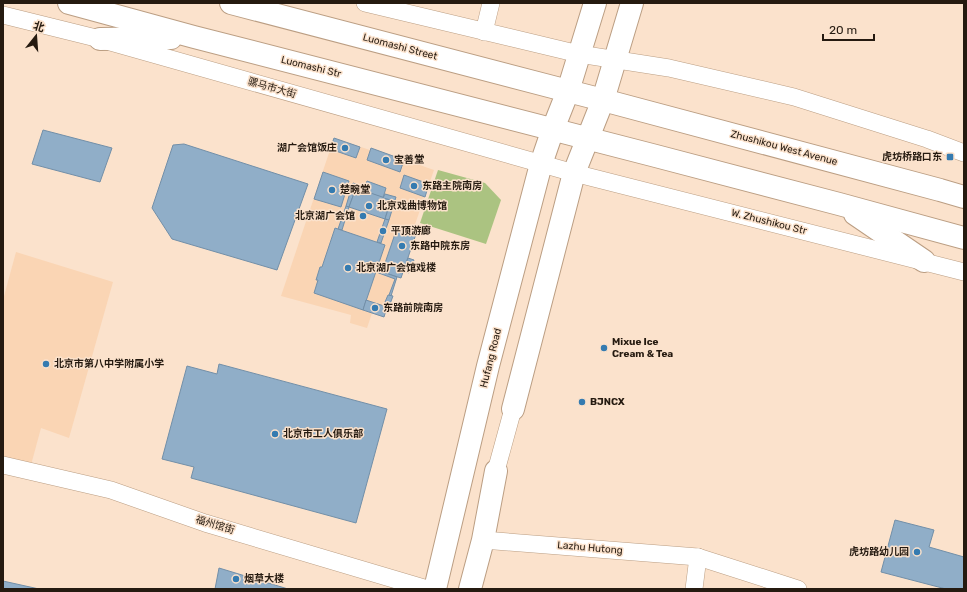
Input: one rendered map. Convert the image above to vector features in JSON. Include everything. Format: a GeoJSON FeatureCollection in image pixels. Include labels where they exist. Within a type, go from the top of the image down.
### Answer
{"type":"FeatureCollection","features":[{"type":"Feature","properties":{"kind":"main road","name":"Luomashi Str"},"geometry":{"type":"LineString","coordinates":[[69,3],[194,38],[588,138]]}},
{"type":"Feature","properties":{"kind":"main road","name":"Luomashi Street"},"geometry":{"type":"LineString","coordinates":[[231,3],[603,100]]}},
{"type":"Feature","properties":{"kind":"main road","name":"Hufang Road"},"geometry":{"type":"LineString","coordinates":[[435,589],[490,359],[541,164],[568,91],[596,3]]}},
{"type":"Feature","properties":{"kind":"main road"},"geometry":{"type":"LineString","coordinates":[[513,410],[574,173],[603,100],[632,3]]}},
{"type":"Feature","properties":{"kind":"main road"},"geometry":{"type":"LineString","coordinates":[[100,39],[194,38]]}},
{"type":"Feature","properties":{"kind":"main road","name":"Zhushikou West Avenue"},"geometry":{"type":"LineString","coordinates":[[603,100],[964,197]]}},
{"type":"Feature","properties":{"kind":"main road"},"geometry":{"type":"LineString","coordinates":[[588,138],[964,238]]}},
{"type":"Feature","properties":{"kind":"main road"},"geometry":{"type":"LineString","coordinates":[[839,204],[924,261]]}},
{"type":"Feature","properties":{"kind":"main road"},"geometry":{"type":"LineString","coordinates":[[470,589],[483,540],[496,471]]}},
{"type":"Feature","properties":{"kind":"street"},"geometry":{"type":"LineString","coordinates":[[365,3],[579,54],[669,68],[794,97],[927,139],[964,153]]}},
{"type":"Feature","properties":{"kind":"street"},"geometry":{"type":"LineString","coordinates":[[484,32],[491,3]]}},
{"type":"Feature","properties":{"kind":"street","name":"骡马市大街"},"geometry":{"type":"LineString","coordinates":[[3,15],[100,39],[574,173]]}},
{"type":"Feature","properties":{"kind":"street","name":"W. Zhushikou Str"},"geometry":{"type":"LineString","coordinates":[[574,173],[964,272]]}},
{"type":"Feature","properties":{"kind":"street"},"geometry":{"type":"LineString","coordinates":[[496,471],[513,410]]}},
{"type":"Feature","properties":{"kind":"street","name":"福州馆街"},"geometry":{"type":"LineString","coordinates":[[3,464],[111,490],[205,523],[427,589]]}},
{"type":"Feature","properties":{"kind":"street","name":"Lazhu Hutong"},"geometry":{"type":"LineString","coordinates":[[483,540],[698,557],[798,589]]}},
{"type":"Feature","properties":{"kind":"street"},"geometry":{"type":"LineString","coordinates":[[694,589],[698,557]]}},
{"type":"Feature","properties":{"kind":"shaded area","name":"北京湖广会馆"},"geometry":{"type":"Polygon","coordinates":[[[334,138],[370,150],[371,148],[434,170],[412,233],[416,234],[408,258],[414,260],[409,273],[403,271],[401,278],[397,277],[391,295],[390,304],[388,304],[384,317],[372,313],[367,328],[350,323],[351,315],[281,296],[334,138]]]}},
{"type":"Feature","properties":{"kind":"shaded area","name":"北京市第八中学附属小学"},"geometry":{"type":"Polygon","coordinates":[[[16,252],[113,282],[69,438],[41,428],[31,465],[3,458],[3,300],[16,252]]]}},
{"type":"Feature","properties":{"kind":"green space"},"geometry":{"type":"Polygon","coordinates":[[[438,170],[485,183],[501,200],[486,244],[420,223],[438,170]]]}},
{"type":"Feature","properties":{"kind":"building"},"geometry":{"type":"Polygon","coordinates":[[[43,130],[112,148],[100,182],[32,164],[43,130]]]}},
{"type":"Feature","properties":{"kind":"building","name":"湖广会馆饭庄"},"geometry":{"type":"Polygon","coordinates":[[[334,138],[360,147],[356,158],[330,149],[334,138]]]}},
{"type":"Feature","properties":{"kind":"building"},"geometry":{"type":"Polygon","coordinates":[[[184,144],[308,184],[277,270],[172,239],[152,208],[173,145],[184,144]]]}},
{"type":"Feature","properties":{"kind":"building","name":"宝善堂"},"geometry":{"type":"Polygon","coordinates":[[[371,148],[404,160],[400,172],[367,160],[371,148]]]}},
{"type":"Feature","properties":{"kind":"building","name":"楚畹堂"},"geometry":{"type":"Polygon","coordinates":[[[323,172],[349,181],[341,207],[314,199],[323,172]]]}},
{"type":"Feature","properties":{"kind":"building","name":"东路主院南房"},"geometry":{"type":"Polygon","coordinates":[[[404,175],[429,184],[425,197],[400,188],[404,175]]]}},
{"type":"Feature","properties":{"kind":"building"},"geometry":{"type":"Polygon","coordinates":[[[367,181],[386,188],[383,198],[363,191],[367,181]]]}},
{"type":"Feature","properties":{"kind":"building"},"geometry":{"type":"Polygon","coordinates":[[[353,183],[365,187],[363,191],[356,188],[349,207],[346,206],[353,183]]]}},
{"type":"Feature","properties":{"kind":"building"},"geometry":{"type":"Polygon","coordinates":[[[356,188],[391,200],[385,219],[349,207],[356,188]]]}},
{"type":"Feature","properties":{"kind":"building"},"geometry":{"type":"Polygon","coordinates":[[[385,194],[396,197],[389,220],[385,219],[391,200],[383,198],[385,194]]]}},
{"type":"Feature","properties":{"kind":"building"},"geometry":{"type":"Polygon","coordinates":[[[346,206],[349,207],[342,230],[338,229],[346,206]]]}},
{"type":"Feature","properties":{"kind":"building","name":"平顶游廊"},"geometry":{"type":"Polygon","coordinates":[[[385,219],[389,220],[381,243],[377,242],[385,219]]]}},
{"type":"Feature","properties":{"kind":"building","name":"北京湖广会馆戏楼"},"geometry":{"type":"Polygon","coordinates":[[[335,228],[385,245],[363,310],[314,293],[320,267],[322,267],[335,228]]]}},
{"type":"Feature","properties":{"kind":"building","name":"东路中院东房"},"geometry":{"type":"Polygon","coordinates":[[[397,228],[416,234],[401,278],[382,272],[397,228]]]}},
{"type":"Feature","properties":{"kind":"building"},"geometry":{"type":"Polygon","coordinates":[[[408,258],[414,260],[409,273],[403,271],[408,258]]]}},
{"type":"Feature","properties":{"kind":"building"},"geometry":{"type":"Polygon","coordinates":[[[377,270],[397,277],[391,296],[389,295],[395,279],[376,272],[377,270]]]}},
{"type":"Feature","properties":{"kind":"building"},"geometry":{"type":"Polygon","coordinates":[[[388,295],[393,296],[390,304],[385,302],[388,295]]]}},
{"type":"Feature","properties":{"kind":"building","name":"东路前院南房"},"geometry":{"type":"Polygon","coordinates":[[[366,300],[387,307],[384,317],[363,310],[366,300]]]}},
{"type":"Feature","properties":{"kind":"building","name":"北京市工人俱乐部"},"geometry":{"type":"Polygon","coordinates":[[[219,364],[387,409],[356,523],[191,478],[194,467],[162,459],[187,366],[217,374],[219,364]]]}},
{"type":"Feature","properties":{"kind":"building","name":"虎坊路幼儿园"},"geometry":{"type":"Polygon","coordinates":[[[895,520],[934,530],[929,547],[964,557],[964,589],[946,589],[881,572],[895,520]]]}},
{"type":"Feature","properties":{"kind":"building","name":"烟草大楼"},"geometry":{"type":"Polygon","coordinates":[[[219,568],[288,589],[215,589],[219,568]]]}},
{"type":"Feature","properties":{"kind":"building"},"geometry":{"type":"Polygon","coordinates":[[[3,581],[39,589],[3,589],[3,581]]]}},
{"type":"Feature","properties":{"kind":"place","name":"湖广会馆饭庄"},"geometry":{"type":"Point","coordinates":[345,148]}},
{"type":"Feature","properties":{"kind":"place","name":"虎坊桥路口东"},"geometry":{"type":"Point","coordinates":[950,157]}},
{"type":"Feature","properties":{"kind":"place","name":"宝善堂"},"geometry":{"type":"Point","coordinates":[386,160]}},
{"type":"Feature","properties":{"kind":"place","name":"东路主院南房"},"geometry":{"type":"Point","coordinates":[414,186]}},
{"type":"Feature","properties":{"kind":"place","name":"楚畹堂"},"geometry":{"type":"Point","coordinates":[332,190]}},
{"type":"Feature","properties":{"kind":"place","name":"北京戏曲博物馆"},"geometry":{"type":"Point","coordinates":[369,206]}},
{"type":"Feature","properties":{"kind":"place","name":"北京湖广会馆"},"geometry":{"type":"Point","coordinates":[363,216]}},
{"type":"Feature","properties":{"kind":"place","name":"平顶游廊"},"geometry":{"type":"Point","coordinates":[383,231]}},
{"type":"Feature","properties":{"kind":"place","name":"东路中院东房"},"geometry":{"type":"Point","coordinates":[402,246]}},
{"type":"Feature","properties":{"kind":"place","name":"北京湖广会馆戏楼"},"geometry":{"type":"Point","coordinates":[348,268]}},
{"type":"Feature","properties":{"kind":"place","name":"东路前院南房"},"geometry":{"type":"Point","coordinates":[375,308]}},
{"type":"Feature","properties":{"kind":"place","name":"Mixue Ice Cream & Tea"},"geometry":{"type":"Point","coordinates":[604,348]}},
{"type":"Feature","properties":{"kind":"place","name":"北京市第八中学附属小学"},"geometry":{"type":"Point","coordinates":[46,364]}},
{"type":"Feature","properties":{"kind":"place","name":"BJNCX"},"geometry":{"type":"Point","coordinates":[582,402]}},
{"type":"Feature","properties":{"kind":"place","name":"北京市工人俱乐部"},"geometry":{"type":"Point","coordinates":[275,434]}},
{"type":"Feature","properties":{"kind":"place","name":"虎坊路幼儿园"},"geometry":{"type":"Point","coordinates":[917,552]}},
{"type":"Feature","properties":{"kind":"place","name":"烟草大楼"},"geometry":{"type":"Point","coordinates":[236,579]}}]}
